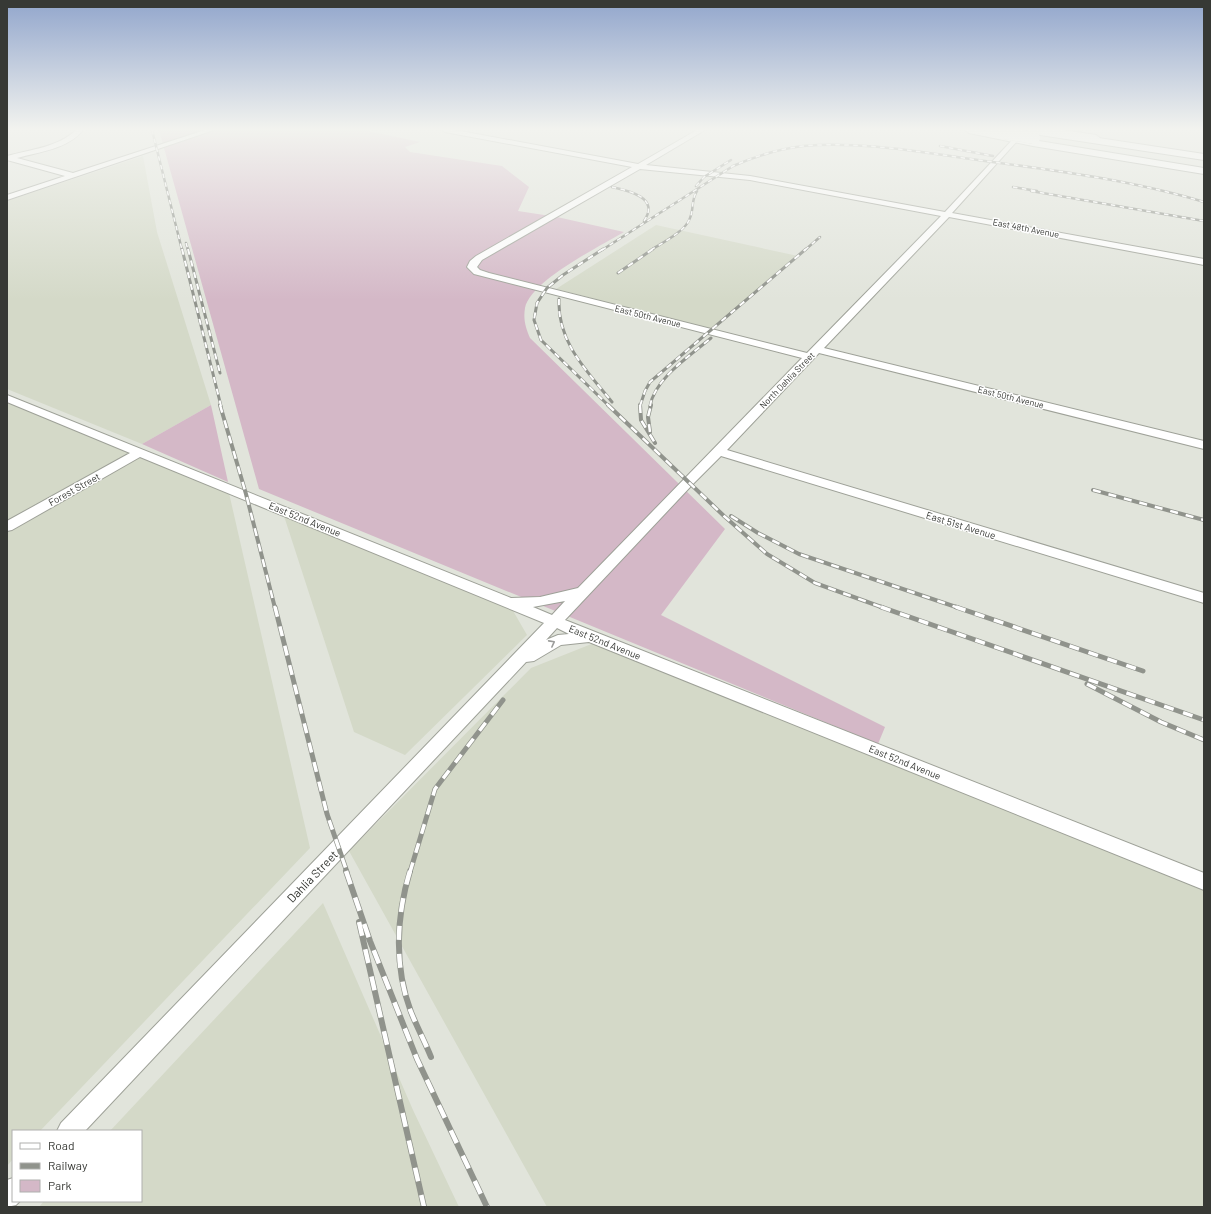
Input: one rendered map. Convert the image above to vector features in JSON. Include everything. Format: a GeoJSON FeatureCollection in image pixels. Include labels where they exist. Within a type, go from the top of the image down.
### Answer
{"type":"FeatureCollection","features":[{"type":"Feature","properties":{"kind":"street"},"geometry":{"type":"LineString","coordinates":[[7,198],[42,187]]}},
{"type":"Feature","properties":{"kind":"street","name":"East 50th Avenue"},"geometry":{"type":"LineString","coordinates":[[604,187],[477,259],[472,264],[472,268],[486,275],[1204,445]]}},
{"type":"Feature","properties":{"kind":"street","name":"East 48th Avenue"},"geometry":{"type":"LineString","coordinates":[[798,187],[1204,262]]}},
{"type":"Feature","properties":{"kind":"street","name":"North Dahlia Street"},"geometry":{"type":"LineString","coordinates":[[555,622],[688,481],[719,451],[947,214],[969,187]]}},
{"type":"Feature","properties":{"kind":"street","name":"East 52nd Avenue"},"geometry":{"type":"LineString","coordinates":[[7,398],[592,637],[1204,882]]}},
{"type":"Feature","properties":{"kind":"street","name":"East 51st Avenue"},"geometry":{"type":"LineString","coordinates":[[719,451],[1204,598]]}},
{"type":"Feature","properties":{"kind":"street","name":"Forest Street"},"geometry":{"type":"LineString","coordinates":[[7,527],[140,452]]}},
{"type":"Feature","properties":{"kind":"street"},"geometry":{"type":"LineString","coordinates":[[496,598],[528,603],[569,595],[586,589]]}},
{"type":"Feature","properties":{"kind":"street","name":"Dahlia Street"},"geometry":{"type":"LineString","coordinates":[[70,1130],[555,622]]}},
{"type":"Feature","properties":{"kind":"street"},"geometry":{"type":"LineString","coordinates":[[508,671],[522,660],[558,640],[566,638],[592,637]]}},
{"type":"Feature","properties":{"kind":"shaded area"},"geometry":{"type":"Polygon","coordinates":[[[50,187],[149,187],[157,232],[211,405],[142,444],[7,389],[7,201],[50,187]]]}},
{"type":"Feature","properties":{"kind":"shaded area"},"geometry":{"type":"Polygon","coordinates":[[[656,225],[798,256],[713,329],[556,289],[656,225]]]}},
{"type":"Feature","properties":{"kind":"shaded area"},"geometry":{"type":"Polygon","coordinates":[[[7,402],[229,493],[310,848],[41,1130],[12,1130],[12,1160],[7,1166],[7,402]]]}},
{"type":"Feature","properties":{"kind":"shaded area"},"geometry":{"type":"Polygon","coordinates":[[[284,516],[512,609],[527,635],[405,755],[354,732],[284,516]]]}},
{"type":"Feature","properties":{"kind":"shaded area"},"geometry":{"type":"Polygon","coordinates":[[[594,643],[1204,890],[1204,1207],[547,1207],[349,851],[531,668],[594,643]]]}},
{"type":"Feature","properties":{"kind":"shaded area"},"geometry":{"type":"Polygon","coordinates":[[[323,903],[413,1110],[459,1207],[39,1207],[43,1202],[142,1202],[142,1130],[111,1130],[323,903]]]}},
{"type":"Feature","properties":{"kind":"green space"},"geometry":{"type":"Polygon","coordinates":[[[175,187],[529,187],[518,211],[557,217],[624,232],[567,265],[539,286],[530,297],[524,312],[526,327],[530,338],[725,529],[661,615],[885,727],[878,744],[259,489],[175,187]]]}},
{"type":"Feature","properties":{"kind":"green space"},"geometry":{"type":"Polygon","coordinates":[[[211,405],[228,482],[142,444],[211,405]]]}},
{"type":"Feature","properties":{"kind":"railway"},"geometry":{"type":"LineString","coordinates":[[166,187],[182,250]]}},
{"type":"Feature","properties":{"kind":"railway"},"geometry":{"type":"LineString","coordinates":[[612,187],[634,193],[646,201],[648,213],[644,221]]}},
{"type":"Feature","properties":{"kind":"railway"},"geometry":{"type":"LineString","coordinates":[[602,250],[701,187]]}},
{"type":"Feature","properties":{"kind":"railway"},"geometry":{"type":"LineString","coordinates":[[1013,187],[1037,191]]}},
{"type":"Feature","properties":{"kind":"railway"},"geometry":{"type":"LineString","coordinates":[[1142,187],[1204,202]]}},
{"type":"Feature","properties":{"kind":"railway"},"geometry":{"type":"LineString","coordinates":[[651,250],[679,232],[688,223],[697,191]]}},
{"type":"Feature","properties":{"kind":"railway"},"geometry":{"type":"LineString","coordinates":[[1031,191],[1204,221]]}},
{"type":"Feature","properties":{"kind":"railway"},"geometry":{"type":"LineString","coordinates":[[805,250],[820,237]]}},
{"type":"Feature","properties":{"kind":"railway"},"geometry":{"type":"LineString","coordinates":[[186,243],[188,250]]}},
{"type":"Feature","properties":{"kind":"railway"},"geometry":{"type":"LineString","coordinates":[[182,249],[221,406]]}},
{"type":"Feature","properties":{"kind":"railway"},"geometry":{"type":"LineString","coordinates":[[188,249],[220,373]]}},
{"type":"Feature","properties":{"kind":"railway"},"geometry":{"type":"LineString","coordinates":[[603,249],[563,275],[547,288],[537,303],[534,320],[541,340],[609,406]]}},
{"type":"Feature","properties":{"kind":"railway"},"geometry":{"type":"LineString","coordinates":[[618,273],[653,249]]}},
{"type":"Feature","properties":{"kind":"railway"},"geometry":{"type":"LineString","coordinates":[[640,406],[650,382],[806,249]]}},
{"type":"Feature","properties":{"kind":"railway"},"geometry":{"type":"LineString","coordinates":[[559,299],[563,329],[568,342],[575,355],[612,402]]}},
{"type":"Feature","properties":{"kind":"railway"},"geometry":{"type":"LineString","coordinates":[[650,406],[653,396],[666,377],[711,338]]}},
{"type":"Feature","properties":{"kind":"railway"},"geometry":{"type":"LineString","coordinates":[[220,405],[246,494],[275,608]]}},
{"type":"Feature","properties":{"kind":"railway"},"geometry":{"type":"LineString","coordinates":[[608,405],[724,516],[767,554],[815,583],[884,608]]}},
{"type":"Feature","properties":{"kind":"railway"},"geometry":{"type":"LineString","coordinates":[[650,432],[648,417],[651,405]]}},
{"type":"Feature","properties":{"kind":"railway"},"geometry":{"type":"LineString","coordinates":[[640,406],[641,420],[655,443]]}},
{"type":"Feature","properties":{"kind":"railway"},"geometry":{"type":"LineString","coordinates":[[1093,490],[1204,520]]}},
{"type":"Feature","properties":{"kind":"railway"},"geometry":{"type":"LineString","coordinates":[[731,516],[758,533],[799,554],[959,608]]}},
{"type":"Feature","properties":{"kind":"railway"},"geometry":{"type":"LineString","coordinates":[[275,607],[327,814],[347,872]]}},
{"type":"Feature","properties":{"kind":"railway"},"geometry":{"type":"LineString","coordinates":[[881,607],[1204,720]]}},
{"type":"Feature","properties":{"kind":"railway"},"geometry":{"type":"LineString","coordinates":[[956,607],[1143,671]]}},
{"type":"Feature","properties":{"kind":"railway"},"geometry":{"type":"LineString","coordinates":[[1087,684],[1161,722],[1204,740]]}},
{"type":"Feature","properties":{"kind":"railway"},"geometry":{"type":"LineString","coordinates":[[410,872],[435,789],[503,700]]}},
{"type":"Feature","properties":{"kind":"railway"},"geometry":{"type":"LineString","coordinates":[[346,871],[370,941],[417,1059],[487,1207]]}},
{"type":"Feature","properties":{"kind":"railway"},"geometry":{"type":"LineString","coordinates":[[410,871],[402,906],[399,942],[400,960],[402,977],[411,1012],[431,1057]]}},
{"type":"Feature","properties":{"kind":"railway"},"geometry":{"type":"LineString","coordinates":[[359,922],[424,1207]]}}]}
